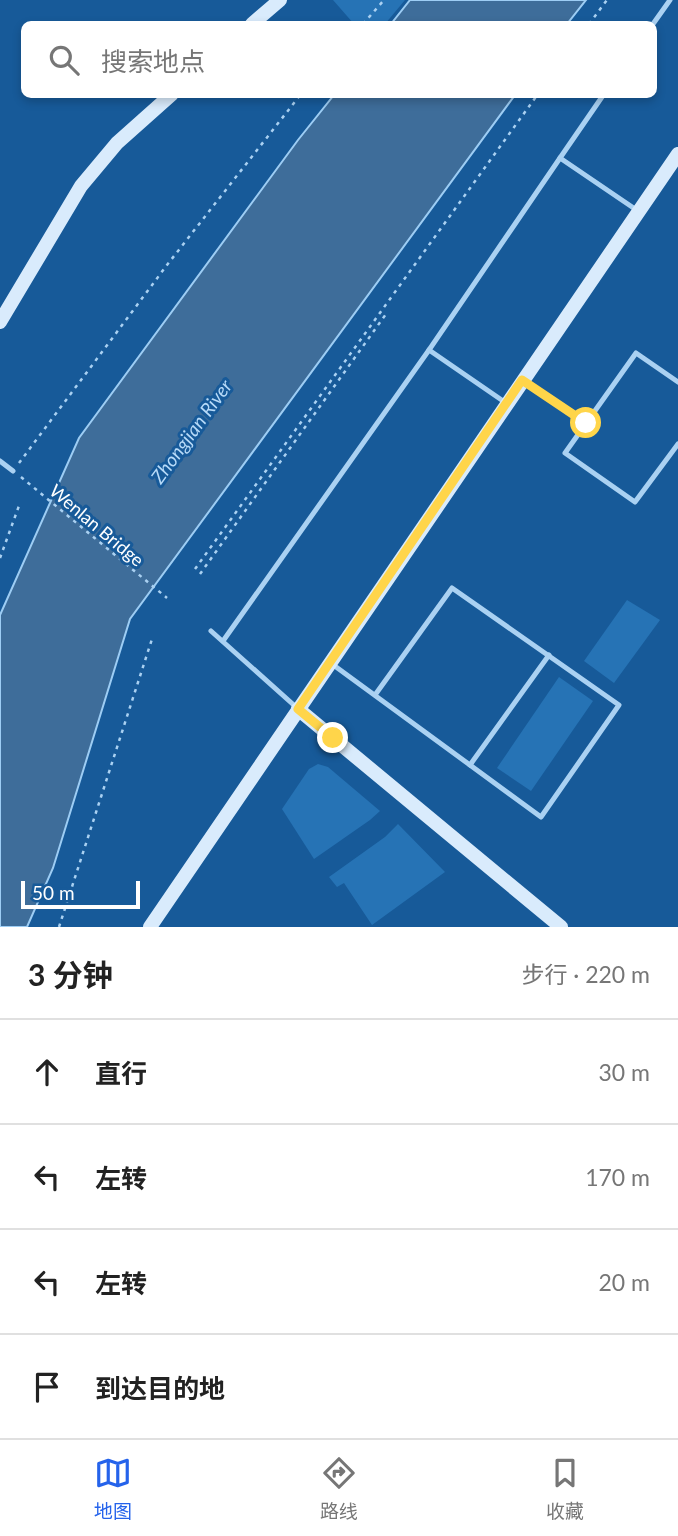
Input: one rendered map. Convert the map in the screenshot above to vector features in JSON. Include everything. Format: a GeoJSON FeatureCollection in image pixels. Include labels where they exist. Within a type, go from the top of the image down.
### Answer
{"type":"FeatureCollection","features":[{"type":"Feature","properties":{"kind":"main road"},"geometry":{"type":"LineString","coordinates":[[256,21],[280,0]]}},
{"type":"Feature","properties":{"kind":"main road"},"geometry":{"type":"LineString","coordinates":[[0,322],[80,186],[117,143],[168,98]]}},
{"type":"Feature","properties":{"kind":"main road"},"geometry":{"type":"LineString","coordinates":[[150,927],[678,153]]}},
{"type":"Feature","properties":{"kind":"main road"},"geometry":{"type":"LineString","coordinates":[[298,709],[561,927]]}},
{"type":"Feature","properties":{"kind":"lane"},"geometry":{"type":"LineString","coordinates":[[655,21],[670,0]]}},
{"type":"Feature","properties":{"kind":"lane"},"geometry":{"type":"LineString","coordinates":[[223,641],[429,349],[601,98]]}},
{"type":"Feature","properties":{"kind":"lane"},"geometry":{"type":"LineString","coordinates":[[560,158],[638,211]]}},
{"type":"Feature","properties":{"kind":"lane"},"geometry":{"type":"LineString","coordinates":[[429,349],[506,403]]}},
{"type":"Feature","properties":{"kind":"lane"},"geometry":{"type":"LineString","coordinates":[[678,382],[636,353],[565,453],[635,502],[678,444]]}},
{"type":"Feature","properties":{"kind":"lane"},"geometry":{"type":"LineString","coordinates":[[522,380],[586,423]]}},
{"type":"Feature","properties":{"kind":"lane"},"geometry":{"type":"LineString","coordinates":[[1,463],[13,471]]}},
{"type":"Feature","properties":{"kind":"lane"},"geometry":{"type":"LineString","coordinates":[[329,662],[541,817],[619,705],[452,588],[375,695]]}},
{"type":"Feature","properties":{"kind":"lane"},"geometry":{"type":"LineString","coordinates":[[211,631],[298,709]]}},
{"type":"Feature","properties":{"kind":"lane"},"geometry":{"type":"LineString","coordinates":[[470,765],[549,655]]}},
{"type":"Feature","properties":{"kind":"path"},"geometry":{"type":"LineString","coordinates":[[366,21],[384,0]]}},
{"type":"Feature","properties":{"kind":"path"},"geometry":{"type":"LineString","coordinates":[[591,21],[607,0]]}},
{"type":"Feature","properties":{"kind":"path"},"geometry":{"type":"LineString","coordinates":[[13,471],[167,265],[298,98]]}},
{"type":"Feature","properties":{"kind":"path"},"geometry":{"type":"LineString","coordinates":[[195,569],[535,98]]}},
{"type":"Feature","properties":{"kind":"path"},"geometry":{"type":"LineString","coordinates":[[200,573],[387,314]]}},
{"type":"Feature","properties":{"kind":"path","name":"Wenlan Bridge"},"geometry":{"type":"LineString","coordinates":[[13,471],[167,598]]}},
{"type":"Feature","properties":{"kind":"path"},"geometry":{"type":"LineString","coordinates":[[0,558],[20,503]]}},
{"type":"Feature","properties":{"kind":"path"},"geometry":{"type":"LineString","coordinates":[[59,927],[152,639]]}},
{"type":"Feature","properties":{"kind":"shaded area"},"geometry":{"type":"Polygon","coordinates":[[[333,0],[405,0],[388,21],[351,21],[333,0]]]}},
{"type":"Feature","properties":{"kind":"shaded area"},"geometry":{"type":"Polygon","coordinates":[[[627,600],[660,620],[614,683],[584,661],[627,600]]]}},
{"type":"Feature","properties":{"kind":"shaded area"},"geometry":{"type":"Polygon","coordinates":[[[559,677],[593,701],[531,791],[497,768],[559,677]]]}},
{"type":"Feature","properties":{"kind":"shaded area"},"geometry":{"type":"Polygon","coordinates":[[[318,764],[328,767],[380,811],[314,859],[282,809],[309,769],[318,764]]]}},
{"type":"Feature","properties":{"kind":"shaded area"},"geometry":{"type":"Polygon","coordinates":[[[398,824],[445,872],[372,925],[344,883],[337,887],[329,877],[385,837],[398,824]]]}},
{"type":"Feature","properties":{"kind":"water"},"geometry":{"type":"Polygon","coordinates":[[[410,0],[586,0],[569,21],[393,21],[410,0]]]}},
{"type":"Feature","properties":{"kind":"water","name":"Zhongjian River"},"geometry":{"type":"Polygon","coordinates":[[[332,98],[513,98],[130,619],[53,868],[27,927],[0,927],[0,615],[79,438],[332,98]]]}},
{"type":"Feature","properties":{"kind":"route"},"geometry":{"type":"LineString","coordinates":[[333,738],[298,709],[522,380],[586,423]]}}]}
